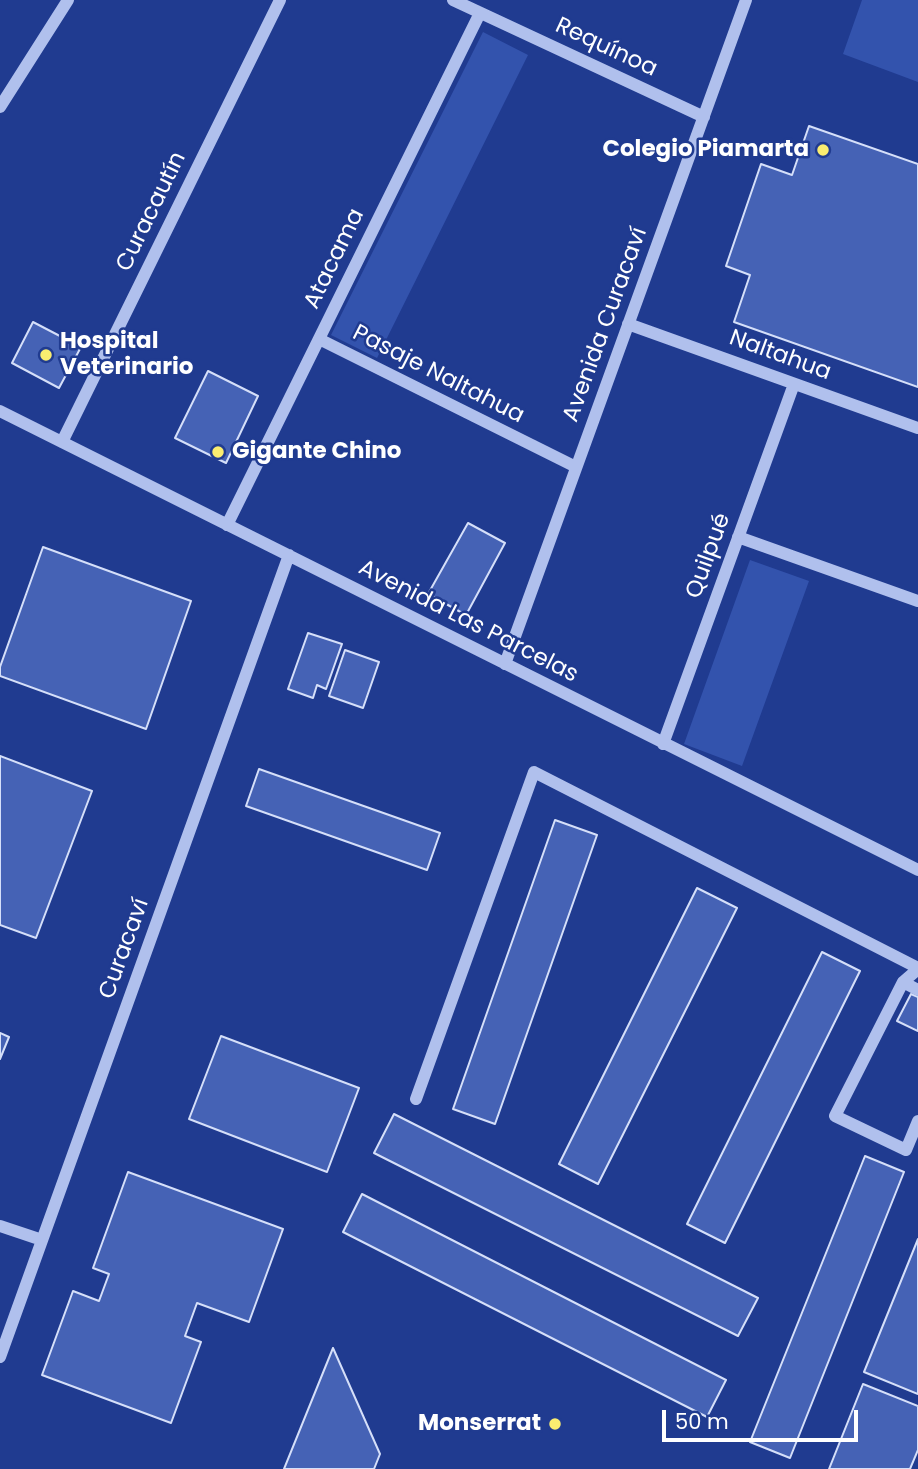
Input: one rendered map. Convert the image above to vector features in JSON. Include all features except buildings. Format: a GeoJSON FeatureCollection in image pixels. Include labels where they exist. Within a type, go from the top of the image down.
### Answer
{"type":"FeatureCollection","features":[{"type":"Feature","properties":{"kind":"street"},"geometry":{"type":"LineString","coordinates":[[0,107],[68,0]]}},
{"type":"Feature","properties":{"kind":"street","name":"Curacautín"},"geometry":{"type":"LineString","coordinates":[[62,442],[280,0]]}},
{"type":"Feature","properties":{"kind":"street","name":"Requínoa"},"geometry":{"type":"LineString","coordinates":[[453,0],[704,117]]}},
{"type":"Feature","properties":{"kind":"street","name":"Avenida Curacaví"},"geometry":{"type":"LineString","coordinates":[[505,663],[746,0]]}},
{"type":"Feature","properties":{"kind":"street","name":"Atacama"},"geometry":{"type":"LineString","coordinates":[[227,524],[480,13]]}},
{"type":"Feature","properties":{"kind":"street","name":"Naltahua"},"geometry":{"type":"LineString","coordinates":[[628,324],[918,428]]}},
{"type":"Feature","properties":{"kind":"street","name":"Pasaje Naltahua"},"geometry":{"type":"LineString","coordinates":[[319,339],[576,467]]}},
{"type":"Feature","properties":{"kind":"street","name":"Quilpué"},"geometry":{"type":"LineString","coordinates":[[663,744],[794,384]]}},
{"type":"Feature","properties":{"kind":"street","name":"Avenida Las Parcelas"},"geometry":{"type":"LineString","coordinates":[[0,411],[918,870]]}},
{"type":"Feature","properties":{"kind":"street"},"geometry":{"type":"LineString","coordinates":[[738,537],[918,601]]}},
{"type":"Feature","properties":{"kind":"street","name":"Curacaví"},"geometry":{"type":"LineString","coordinates":[[0,1357],[289,555]]}},
{"type":"Feature","properties":{"kind":"street"},"geometry":{"type":"LineString","coordinates":[[416,1099],[534,772],[918,968],[903,982],[835,1116],[906,1150],[918,1121]]}},
{"type":"Feature","properties":{"kind":"street"},"geometry":{"type":"LineString","coordinates":[[903,982],[918,990]]}},
{"type":"Feature","properties":{"kind":"street"},"geometry":{"type":"LineString","coordinates":[[0,1226],[42,1240]]}},
{"type":"Feature","properties":{"kind":"shaded area"},"geometry":{"type":"Polygon","coordinates":[[[862,0],[918,0],[918,82],[843,54],[862,0]]]}},
{"type":"Feature","properties":{"kind":"shaded area"},"geometry":{"type":"Polygon","coordinates":[[[483,32],[528,55],[377,358],[331,335],[483,32]]]}},
{"type":"Feature","properties":{"kind":"shaded area"},"geometry":{"type":"Polygon","coordinates":[[[750,560],[809,581],[742,766],[684,744],[750,560]]]}},
{"type":"Feature","properties":{"kind":"place","name":"Colegio Piamarta"},"geometry":{"type":"Point","coordinates":[823,150]}},
{"type":"Feature","properties":{"kind":"place","name":"Hospital Veterinario"},"geometry":{"type":"Point","coordinates":[46,355]}},
{"type":"Feature","properties":{"kind":"place","name":"Gigante Chino"},"geometry":{"type":"Point","coordinates":[218,452]}},
{"type":"Feature","properties":{"kind":"place","name":"Monserrat"},"geometry":{"type":"Point","coordinates":[555,1424]}}]}
